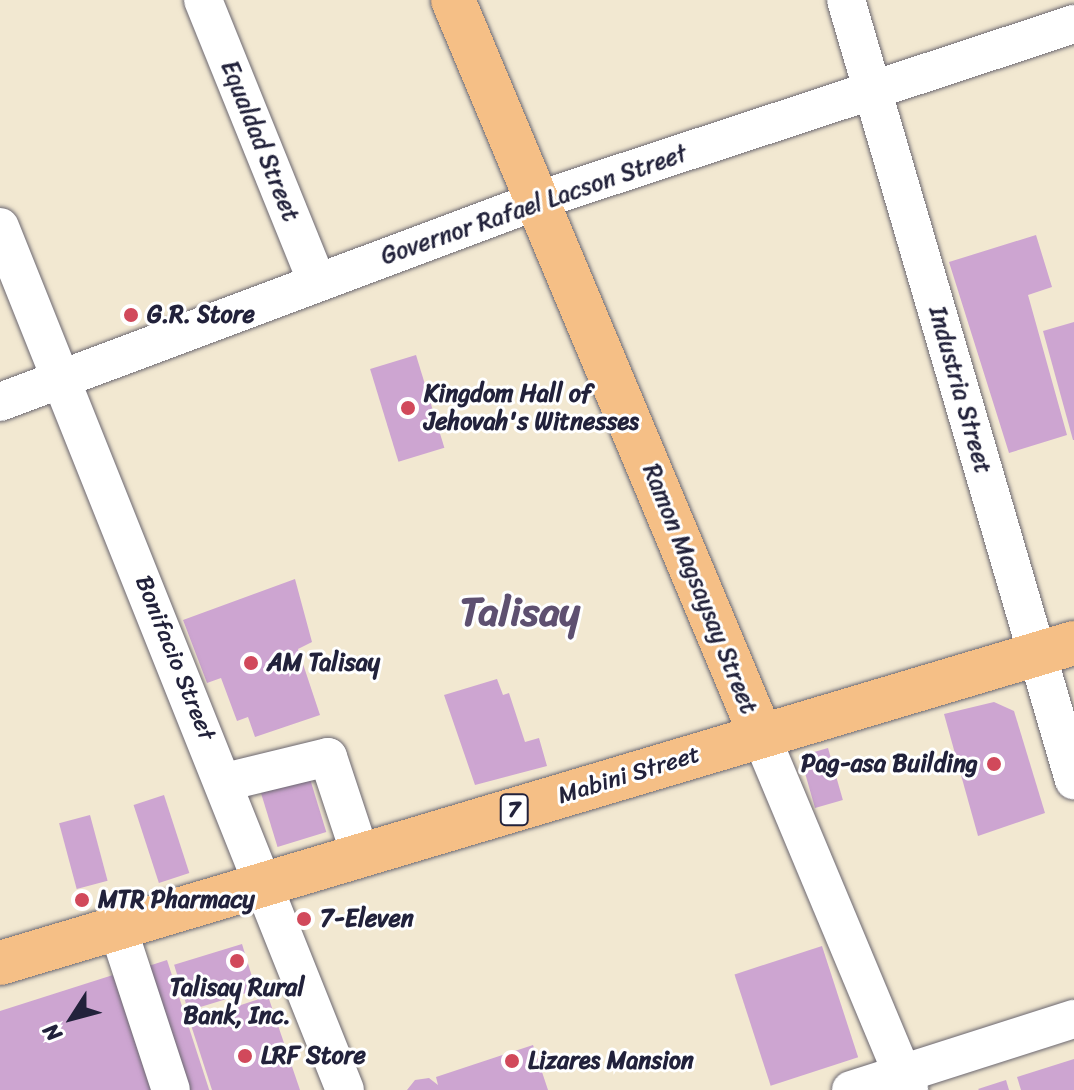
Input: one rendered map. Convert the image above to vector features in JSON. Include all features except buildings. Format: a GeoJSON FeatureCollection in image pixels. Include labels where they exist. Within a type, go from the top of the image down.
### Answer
{"type":"FeatureCollection","features":[{"type":"Feature","properties":{"kind":"main road","name":"Ramon Magsaysay Street"},"geometry":{"type":"LineString","coordinates":[[453,0],[761,736]]}},
{"type":"Feature","properties":{"kind":"main road","name":"Mabini Street"},"geometry":{"type":"LineString","coordinates":[[0,963],[1055,648]]}},
{"type":"Feature","properties":{"kind":"street","name":"Equaldad Street"},"geometry":{"type":"LineString","coordinates":[[203,0],[317,282]]}},
{"type":"Feature","properties":{"kind":"street","name":"Industria Street"},"geometry":{"type":"LineString","coordinates":[[846,0],[872,90],[1055,648],[1074,780]]}},
{"type":"Feature","properties":{"kind":"street","name":"Governor Rafael Lacson Street"},"geometry":{"type":"LineString","coordinates":[[0,402],[539,200],[1074,24]]}},
{"type":"Feature","properties":{"kind":"street","name":"Bonifacio Street"},"geometry":{"type":"LineString","coordinates":[[0,227],[267,885],[345,1090]]}},
{"type":"Feature","properties":{"kind":"street","name":"Ramon Magsaysay Street"},"geometry":{"type":"LineString","coordinates":[[761,736],[906,1082]]}},
{"type":"Feature","properties":{"kind":"street"},"geometry":{"type":"LineString","coordinates":[[225,782],[328,757],[361,857]]}},
{"type":"Feature","properties":{"kind":"street"},"geometry":{"type":"LineString","coordinates":[[118,929],[171,1090]]}},
{"type":"Feature","properties":{"kind":"street"},"geometry":{"type":"LineString","coordinates":[[851,1090],[906,1082],[1074,1019]]}},
{"type":"Feature","properties":{"kind":"place","name":"G.R. Store"},"geometry":{"type":"Point","coordinates":[131,315]}},
{"type":"Feature","properties":{"kind":"place","name":"Kingdom Hall of Jehovah's Witnesses"},"geometry":{"type":"Point","coordinates":[408,408]}},
{"type":"Feature","properties":{"kind":"place","name":"AM Talisay"},"geometry":{"type":"Point","coordinates":[251,663]}},
{"type":"Feature","properties":{"kind":"place","name":"Pag-asa Building"},"geometry":{"type":"Point","coordinates":[994,764]}},
{"type":"Feature","properties":{"kind":"place","name":"MTR Pharmacy"},"geometry":{"type":"Point","coordinates":[82,900]}},
{"type":"Feature","properties":{"kind":"place","name":"7-Eleven"},"geometry":{"type":"Point","coordinates":[304,919]}},
{"type":"Feature","properties":{"kind":"place","name":"Talisay Rural Bank, Inc."},"geometry":{"type":"Point","coordinates":[237,961]}},
{"type":"Feature","properties":{"kind":"place","name":"LRF Store"},"geometry":{"type":"Point","coordinates":[245,1056]}},
{"type":"Feature","properties":{"kind":"place","name":"Lizares Mansion"},"geometry":{"type":"Point","coordinates":[512,1061]}},
{"type":"Feature","properties":{"kind":"district","name":"Talisay"},"geometry":{"type":"Point","coordinates":[520,612]}}]}
